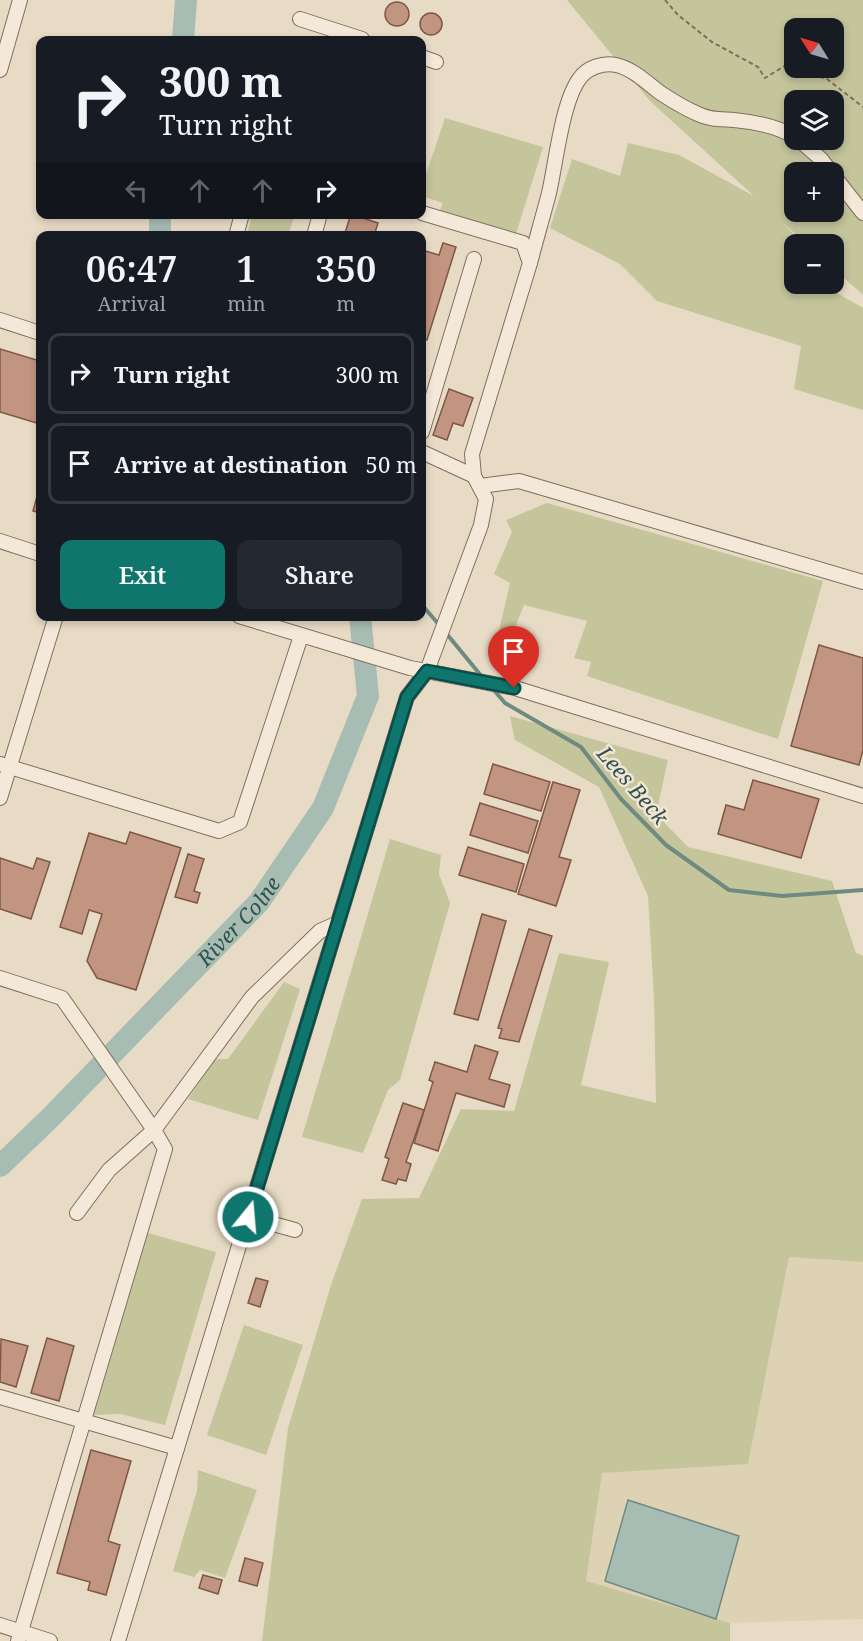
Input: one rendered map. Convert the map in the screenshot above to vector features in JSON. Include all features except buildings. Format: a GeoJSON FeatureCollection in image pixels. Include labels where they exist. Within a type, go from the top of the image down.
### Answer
{"type":"FeatureCollection","features":[{"type":"Feature","properties":{"kind":"lane"},"geometry":{"type":"LineString","coordinates":[[0,70],[20,0]]}},
{"type":"Feature","properties":{"kind":"lane"},"geometry":{"type":"LineString","coordinates":[[300,19],[352,36]]}},
{"type":"Feature","properties":{"kind":"lane"},"geometry":{"type":"LineString","coordinates":[[426,58],[436,62]]}},
{"type":"Feature","properties":{"kind":"lane"},"geometry":{"type":"LineString","coordinates":[[118,1641],[407,697],[427,671],[481,525],[486,499],[477,481],[472,454],[530,263],[571,95],[587,70],[614,64],[627,68],[664,95],[710,119],[734,120],[784,130]]}},
{"type":"Feature","properties":{"kind":"lane"},"geometry":{"type":"LineString","coordinates":[[811,150],[823,162]]}},
{"type":"Feature","properties":{"kind":"lane"},"geometry":{"type":"LineString","coordinates":[[844,188],[863,213]]}},
{"type":"Feature","properties":{"kind":"lane"},"geometry":{"type":"LineString","coordinates":[[426,214],[523,243],[530,263]]}},
{"type":"Feature","properties":{"kind":"lane"},"geometry":{"type":"LineString","coordinates":[[426,419],[474,259]]}},
{"type":"Feature","properties":{"kind":"lane"},"geometry":{"type":"LineString","coordinates":[[0,320],[36,332]]}},
{"type":"Feature","properties":{"kind":"lane"},"geometry":{"type":"LineString","coordinates":[[426,454],[477,481],[519,481],[863,582]]}},
{"type":"Feature","properties":{"kind":"lane"},"geometry":{"type":"LineString","coordinates":[[0,542],[36,553]]}},
{"type":"Feature","properties":{"kind":"lane"},"geometry":{"type":"LineString","coordinates":[[0,798],[4,765],[54,621]]}},
{"type":"Feature","properties":{"kind":"lane"},"geometry":{"type":"LineString","coordinates":[[254,621],[410,668],[514,688],[863,796]]}},
{"type":"Feature","properties":{"kind":"lane"},"geometry":{"type":"LineString","coordinates":[[4,765],[219,831],[240,822],[300,636]]}},
{"type":"Feature","properties":{"kind":"lane"},"geometry":{"type":"LineString","coordinates":[[77,1213],[110,1170],[154,1130],[252,997],[320,931],[338,923]]}},
{"type":"Feature","properties":{"kind":"lane"},"geometry":{"type":"LineString","coordinates":[[0,978],[62,998],[165,1149],[19,1636]]}},
{"type":"Feature","properties":{"kind":"lane"},"geometry":{"type":"LineString","coordinates":[[248,1217],[295,1230]]}},
{"type":"Feature","properties":{"kind":"lane"},"geometry":{"type":"LineString","coordinates":[[0,1397],[177,1448]]}},
{"type":"Feature","properties":{"kind":"lane"},"geometry":{"type":"LineString","coordinates":[[0,1625],[19,1636],[50,1641]]}},
{"type":"Feature","properties":{"kind":"path"},"geometry":{"type":"LineString","coordinates":[[665,0],[678,15],[712,42],[758,67],[765,78],[784,66]]}},
{"type":"Feature","properties":{"kind":"path"},"geometry":{"type":"LineString","coordinates":[[824,78],[863,107]]}},
{"type":"Feature","properties":{"kind":"shaded area"},"geometry":{"type":"Polygon","coordinates":[[[789,1257],[863,1262],[863,1619],[730,1623],[586,1582],[602,1473],[748,1463],[789,1257]]]}},
{"type":"Feature","properties":{"kind":"shaded area"},"geometry":{"type":"Polygon","coordinates":[[[628,1500],[739,1536],[716,1619],[605,1581],[628,1500]]]}},
{"type":"Feature","properties":{"kind":"green space"},"geometry":{"type":"Polygon","coordinates":[[[567,0],[863,0],[863,295],[844,278],[844,234],[796,234],[780,221],[794,234],[784,234],[784,294],[839,294],[863,308],[863,410],[794,389],[801,346],[657,301],[620,264],[550,228],[572,159],[620,176],[628,143],[679,155],[754,196],[650,101],[567,0]]]}},
{"type":"Feature","properties":{"kind":"green space"},"geometry":{"type":"Polygon","coordinates":[[[445,118],[543,147],[516,234],[440,210],[443,203],[426,197],[426,174],[445,118]]]}},
{"type":"Feature","properties":{"kind":"green space"},"geometry":{"type":"Polygon","coordinates":[[[251,219],[294,219],[289,231],[248,231],[251,219]]]}},
{"type":"Feature","properties":{"kind":"green space"},"geometry":{"type":"Polygon","coordinates":[[[547,503],[823,581],[778,739],[587,676],[591,662],[574,658],[587,621],[524,605],[511,637],[499,631],[510,583],[494,574],[512,532],[506,520],[547,503]]]}},
{"type":"Feature","properties":{"kind":"green space"},"geometry":{"type":"Polygon","coordinates":[[[510,716],[668,760],[656,814],[688,847],[832,881],[856,953],[863,956],[863,1262],[789,1257],[748,1464],[602,1473],[586,1581],[730,1623],[730,1641],[262,1641],[288,1428],[331,1285],[362,1199],[419,1198],[461,1109],[514,1111],[559,953],[609,962],[581,1085],[656,1103],[654,999],[648,896],[599,787],[515,740],[510,716]]]}},
{"type":"Feature","properties":{"kind":"green space"},"geometry":{"type":"Polygon","coordinates":[[[390,839],[441,855],[439,874],[450,903],[400,1080],[388,1090],[363,1153],[302,1137],[390,839]]]}},
{"type":"Feature","properties":{"kind":"green space"},"geometry":{"type":"Polygon","coordinates":[[[284,982],[300,989],[258,1120],[188,1099],[215,1059],[228,1059],[284,982]]]}},
{"type":"Feature","properties":{"kind":"green space"},"geometry":{"type":"Polygon","coordinates":[[[148,1233],[216,1252],[165,1425],[120,1414],[94,1415],[148,1233]]]}},
{"type":"Feature","properties":{"kind":"green space"},"geometry":{"type":"Polygon","coordinates":[[[244,1325],[303,1345],[266,1455],[207,1435],[244,1325]]]}},
{"type":"Feature","properties":{"kind":"green space"},"geometry":{"type":"Polygon","coordinates":[[[198,1470],[257,1490],[225,1578],[200,1570],[194,1577],[173,1571],[197,1491],[198,1470]]]}},
{"type":"Feature","properties":{"kind":"waterway","name":"River Colne"},"geometry":{"type":"LineString","coordinates":[[183,36],[186,0]]}},
{"type":"Feature","properties":{"kind":"waterway","name":"River Colne"},"geometry":{"type":"LineString","coordinates":[[160,219],[160,231]]}},
{"type":"Feature","properties":{"kind":"waterway","name":"Lees Beck"},"geometry":{"type":"LineString","coordinates":[[426,610],[441,627]]}},
{"type":"Feature","properties":{"kind":"waterway","name":"River Colne"},"geometry":{"type":"LineString","coordinates":[[0,1166],[51,1117],[259,902],[323,808],[368,696],[360,621]]}},
{"type":"Feature","properties":{"kind":"waterway","name":"Lees Beck"},"geometry":{"type":"LineString","coordinates":[[446,633],[483,678]]}},
{"type":"Feature","properties":{"kind":"waterway","name":"Lees Beck"},"geometry":{"type":"LineString","coordinates":[[492,688],[505,703],[581,747],[621,799],[666,845],[729,890],[782,896],[863,890]]}},
{"type":"Feature","properties":{"kind":"route"},"geometry":{"type":"LineString","coordinates":[[248,1217],[407,697],[427,671],[514,688]]}}]}
